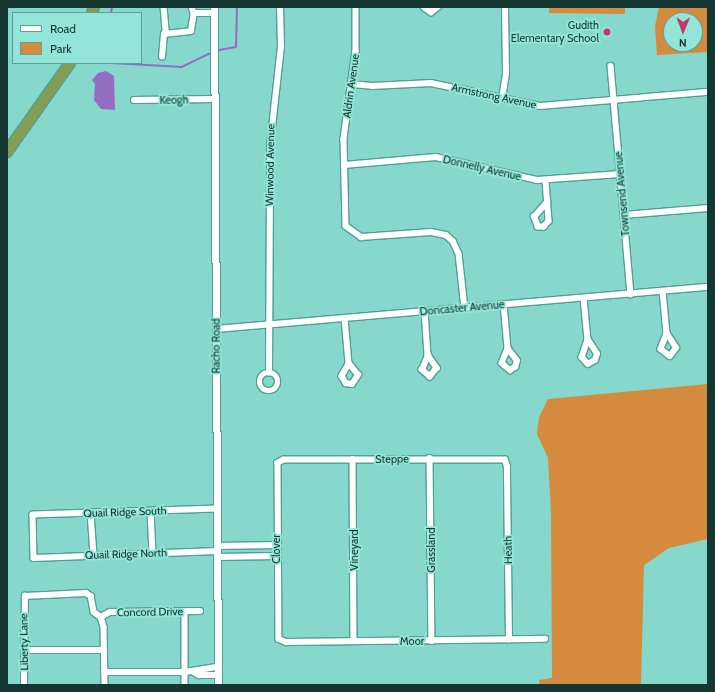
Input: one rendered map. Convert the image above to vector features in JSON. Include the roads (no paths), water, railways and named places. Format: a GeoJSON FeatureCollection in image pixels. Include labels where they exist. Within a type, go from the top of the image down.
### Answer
{"type":"FeatureCollection","features":[{"type":"Feature","properties":{"kind":"highway"},"geometry":{"type":"LineString","coordinates":[[7,152],[69,64]]}},
{"type":"Feature","properties":{"kind":"street"},"geometry":{"type":"LineString","coordinates":[[162,57],[166,32],[164,7]]}},
{"type":"Feature","properties":{"kind":"street","name":"Winwood Avenue"},"geometry":{"type":"LineString","coordinates":[[269,373],[270,146],[281,47],[280,7]]}},
{"type":"Feature","properties":{"kind":"street","name":"Aldrin Avenue"},"geometry":{"type":"LineString","coordinates":[[356,7],[356,51],[345,122],[344,219],[348,231],[361,238],[431,232],[446,235],[453,241],[460,254],[465,308]]}},
{"type":"Feature","properties":{"kind":"street"},"geometry":{"type":"LineString","coordinates":[[424,7],[431,12],[438,7]]}},
{"type":"Feature","properties":{"kind":"street"},"geometry":{"type":"LineString","coordinates":[[502,99],[506,73],[505,7]]}},
{"type":"Feature","properties":{"kind":"street"},"geometry":{"type":"LineString","coordinates":[[166,32],[191,31],[193,10],[214,10]]}},
{"type":"Feature","properties":{"kind":"street","name":"Racho Road"},"geometry":{"type":"LineString","coordinates":[[214,10],[218,685]]}},
{"type":"Feature","properties":{"kind":"street","name":"Townsend Avenue"},"geometry":{"type":"LineString","coordinates":[[610,66],[631,294]]}},
{"type":"Feature","properties":{"kind":"street","name":"Armstrong Avenue"},"geometry":{"type":"LineString","coordinates":[[352,84],[372,86],[432,83],[540,106],[614,97],[708,92]]}},
{"type":"Feature","properties":{"kind":"street","name":"Keogh"},"geometry":{"type":"LineString","coordinates":[[134,100],[214,99]]}},
{"type":"Feature","properties":{"kind":"street","name":"Donnelly Avenue"},"geometry":{"type":"LineString","coordinates":[[344,165],[436,157],[546,181],[620,174]]}},
{"type":"Feature","properties":{"kind":"street"},"geometry":{"type":"LineString","coordinates":[[546,181],[547,202]]}},
{"type":"Feature","properties":{"kind":"street"},"geometry":{"type":"LineString","coordinates":[[624,215],[708,208]]}},
{"type":"Feature","properties":{"kind":"street","name":"Doncaster Avenue"},"geometry":{"type":"LineString","coordinates":[[216,329],[708,287]]}},
{"type":"Feature","properties":{"kind":"street"},"geometry":{"type":"LineString","coordinates":[[664,291],[667,334]]}},
{"type":"Feature","properties":{"kind":"street"},"geometry":{"type":"LineString","coordinates":[[584,298],[588,340]]}},
{"type":"Feature","properties":{"kind":"street"},"geometry":{"type":"LineString","coordinates":[[504,304],[508,350]]}},
{"type":"Feature","properties":{"kind":"street"},"geometry":{"type":"LineString","coordinates":[[424,311],[428,355]]}},
{"type":"Feature","properties":{"kind":"street"},"geometry":{"type":"LineString","coordinates":[[345,318],[349,364]]}},
{"type":"Feature","properties":{"kind":"street","name":"Steppe"},"geometry":{"type":"LineString","coordinates":[[280,461],[430,458],[505,460]]}},
{"type":"Feature","properties":{"kind":"street","name":"Grassland"},"geometry":{"type":"LineString","coordinates":[[430,458],[432,641]]}},
{"type":"Feature","properties":{"kind":"street","name":"Vineyard"},"geometry":{"type":"LineString","coordinates":[[353,459],[354,641]]}},
{"type":"Feature","properties":{"kind":"street","name":"Heath"},"geometry":{"type":"LineString","coordinates":[[505,460],[508,467],[509,640]]}},
{"type":"Feature","properties":{"kind":"street","name":"Clover"},"geometry":{"type":"LineString","coordinates":[[279,639],[276,556],[276,468],[280,461]]}},
{"type":"Feature","properties":{"kind":"street","name":"Quail Ridge South"},"geometry":{"type":"LineString","coordinates":[[34,558],[33,515],[217,509]]}},
{"type":"Feature","properties":{"kind":"street"},"geometry":{"type":"LineString","coordinates":[[151,511],[153,553]]}},
{"type":"Feature","properties":{"kind":"street"},"geometry":{"type":"LineString","coordinates":[[92,513],[94,555]]}},
{"type":"Feature","properties":{"kind":"street"},"geometry":{"type":"LineString","coordinates":[[217,551],[276,546]]}},
{"type":"Feature","properties":{"kind":"street"},"geometry":{"type":"LineString","coordinates":[[217,551],[276,556]]}},
{"type":"Feature","properties":{"kind":"street","name":"Quail Ridge North"},"geometry":{"type":"LineString","coordinates":[[34,558],[217,551]]}},
{"type":"Feature","properties":{"kind":"street","name":"Liberty Lane"},"geometry":{"type":"LineString","coordinates":[[24,685],[23,600],[30,593],[86,593],[91,596],[94,612],[101,617]]}},
{"type":"Feature","properties":{"kind":"street","name":"Concord Drive"},"geometry":{"type":"LineString","coordinates":[[101,617],[110,612],[200,611]]}},
{"type":"Feature","properties":{"kind":"street"},"geometry":{"type":"LineString","coordinates":[[185,612],[185,685]]}},
{"type":"Feature","properties":{"kind":"street"},"geometry":{"type":"LineString","coordinates":[[101,617],[104,628],[105,685]]}},
{"type":"Feature","properties":{"kind":"street","name":"Moor"},"geometry":{"type":"LineString","coordinates":[[279,639],[286,642],[545,639]]}},
{"type":"Feature","properties":{"kind":"street"},"geometry":{"type":"LineString","coordinates":[[24,650],[104,650]]}},
{"type":"Feature","properties":{"kind":"street"},"geometry":{"type":"LineString","coordinates":[[104,672],[192,671],[198,675],[218,671]]}},
{"type":"Feature","properties":{"kind":"waterway"},"geometry":{"type":"LineString","coordinates":[[111,12],[112,7]]}},
{"type":"Feature","properties":{"kind":"waterway"},"geometry":{"type":"LineString","coordinates":[[219,50],[236,47],[237,7]]}},
{"type":"Feature","properties":{"kind":"waterway"},"geometry":{"type":"LineString","coordinates":[[130,64],[182,67],[209,54]]}},
{"type":"Feature","properties":{"kind":"place","name":"Gudith Elementary School"},"geometry":{"type":"Point","coordinates":[607,32]}}]}
